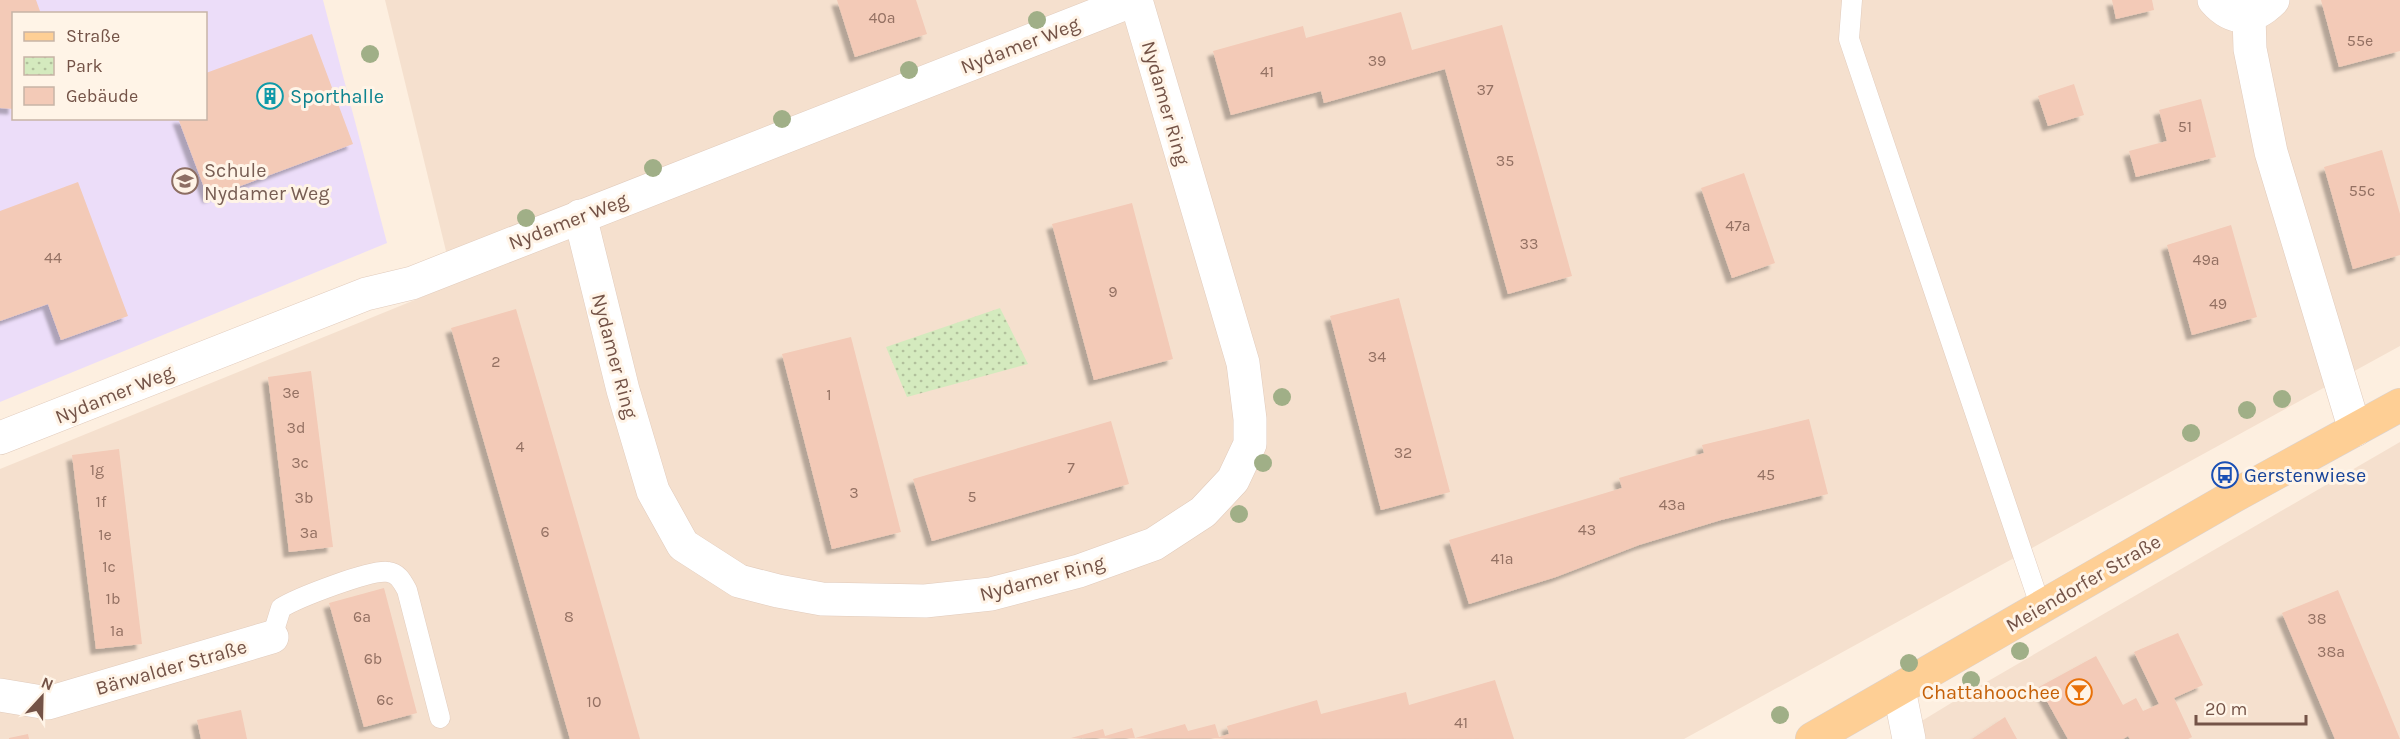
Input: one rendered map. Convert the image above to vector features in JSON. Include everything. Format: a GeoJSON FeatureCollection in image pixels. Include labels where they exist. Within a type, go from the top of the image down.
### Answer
{"type":"FeatureCollection","features":[{"type":"Feature","properties":{"kind":"main road","name":"Meiendorfer Straße"},"geometry":{"type":"LineString","coordinates":[[1812,739],[2234,496],[2400,405]]}},
{"type":"Feature","properties":{"kind":"street","name":"Nydamer Weg"},"geometry":{"type":"LineString","coordinates":[[0,438],[366,294],[412,283],[1135,0]]}},
{"type":"Feature","properties":{"kind":"street","name":"Nydamer Ring"},"geometry":{"type":"LineString","coordinates":[[580,216],[623,390],[653,490],[683,545],[739,581],[822,599],[925,601],[991,594],[1079,571],[1154,544],[1203,512],[1233,480],[1250,444],[1250,419],[1243,363],[1135,0]]}},
{"type":"Feature","properties":{"kind":"street"},"geometry":{"type":"LineString","coordinates":[[2214,0],[2221,8],[2234,15],[2261,8],[2250,49],[2271,152],[2355,430]]}},
{"type":"Feature","properties":{"kind":"street","name":"Bärwalder Straße"},"geometry":{"type":"LineString","coordinates":[[0,695],[48,703],[272,638]]}},
{"type":"Feature","properties":{"kind":"street"},"geometry":{"type":"LineString","coordinates":[[1899,689],[1909,739]]}},
{"type":"Feature","properties":{"kind":"lane"},"geometry":{"type":"LineString","coordinates":[[1852,0],[1848,39],[2042,608]]}},
{"type":"Feature","properties":{"kind":"lane"},"geometry":{"type":"LineString","coordinates":[[272,638],[281,608],[294,600],[377,572],[394,574],[401,579],[407,590],[440,718]]}},
{"type":"Feature","properties":{"kind":"shaded area","name":"Schule Nydamer Weg"},"geometry":{"type":"Polygon","coordinates":[[[0,0],[323,0],[387,243],[0,402],[0,0]]]}},
{"type":"Feature","properties":{"kind":"shaded area"},"geometry":{"type":"Polygon","coordinates":[[[385,0],[2400,0],[2400,346],[1684,739],[0,739],[0,469],[454,284],[385,0]]]}},
{"type":"Feature","properties":{"kind":"shaded area"},"geometry":{"type":"Polygon","coordinates":[[[2400,442],[2400,739],[1892,739],[1971,691],[2400,442]]]}},
{"type":"Feature","properties":{"kind":"green space"},"geometry":{"type":"Polygon","coordinates":[[[1000,308],[1028,364],[907,397],[886,347],[1000,308]]]}},
{"type":"Feature","properties":{"kind":"building"},"geometry":{"type":"Polygon","coordinates":[[[0,0],[36,0],[40,12],[12,12],[12,109],[0,108],[0,0]]]}},
{"type":"Feature","properties":{"kind":"building"},"geometry":{"type":"Polygon","coordinates":[[[837,0],[916,0],[927,34],[855,57],[837,0]]]}},
{"type":"Feature","properties":{"kind":"building"},"geometry":{"type":"Polygon","coordinates":[[[2112,0],[2152,0],[2154,10],[2116,19],[2112,0]]]}},
{"type":"Feature","properties":{"kind":"building"},"geometry":{"type":"Polygon","coordinates":[[[2321,0],[2400,0],[2400,51],[2339,67],[2321,0]]]}},
{"type":"Feature","properties":{"kind":"building"},"geometry":{"type":"Polygon","coordinates":[[[1401,12],[1412,50],[1502,25],[1572,276],[1508,294],[1445,69],[1324,103],[1321,91],[1231,115],[1213,51],[1303,26],[1306,38],[1401,12]]]}},
{"type":"Feature","properties":{"kind":"building","name":"Sporthalle"},"geometry":{"type":"Polygon","coordinates":[[[312,34],[353,144],[208,198],[179,120],[207,120],[207,73],[312,34]]]}},
{"type":"Feature","properties":{"kind":"building"},"geometry":{"type":"Polygon","coordinates":[[[2074,84],[2084,115],[2048,126],[2038,96],[2074,84]]]}},
{"type":"Feature","properties":{"kind":"building"},"geometry":{"type":"Polygon","coordinates":[[[2201,99],[2216,157],[2136,177],[2129,151],[2167,141],[2159,110],[2201,99]]]}},
{"type":"Feature","properties":{"kind":"building"},"geometry":{"type":"Polygon","coordinates":[[[2382,150],[2400,214],[2400,255],[2353,269],[2324,167],[2382,150]]]}},
{"type":"Feature","properties":{"kind":"building"},"geometry":{"type":"Polygon","coordinates":[[[1744,173],[1775,263],[1732,278],[1701,188],[1744,173]]]}},
{"type":"Feature","properties":{"kind":"building"},"geometry":{"type":"Polygon","coordinates":[[[78,182],[128,316],[61,340],[48,304],[0,321],[0,211],[78,182]]]}},
{"type":"Feature","properties":{"kind":"building"},"geometry":{"type":"Polygon","coordinates":[[[1132,203],[1173,359],[1094,380],[1052,224],[1132,203]]]}},
{"type":"Feature","properties":{"kind":"building"},"geometry":{"type":"Polygon","coordinates":[[[2231,225],[2257,317],[2192,335],[2167,245],[2231,225]]]}},
{"type":"Feature","properties":{"kind":"building"},"geometry":{"type":"Polygon","coordinates":[[[1399,298],[1450,492],[1381,510],[1330,316],[1399,298]]]}},
{"type":"Feature","properties":{"kind":"building"},"geometry":{"type":"Polygon","coordinates":[[[516,309],[640,739],[570,739],[451,328],[516,309]]]}},
{"type":"Feature","properties":{"kind":"building"},"geometry":{"type":"Polygon","coordinates":[[[851,337],[901,532],[832,549],[782,354],[851,337]]]}},
{"type":"Feature","properties":{"kind":"building"},"geometry":{"type":"Polygon","coordinates":[[[311,371],[333,547],[289,552],[268,377],[311,371]]]}},
{"type":"Feature","properties":{"kind":"building"},"geometry":{"type":"Polygon","coordinates":[[[1809,419],[1828,494],[1721,520],[1639,545],[1556,577],[1469,604],[1449,540],[1622,488],[1619,478],[1704,453],[1702,445],[1809,419]]]}},
{"type":"Feature","properties":{"kind":"building"},"geometry":{"type":"Polygon","coordinates":[[[1111,421],[1129,484],[932,541],[913,479],[1111,421]]]}},
{"type":"Feature","properties":{"kind":"building"},"geometry":{"type":"Polygon","coordinates":[[[119,449],[142,644],[96,649],[72,455],[119,449]]]}},
{"type":"Feature","properties":{"kind":"building"},"geometry":{"type":"Polygon","coordinates":[[[384,588],[417,713],[364,727],[329,603],[384,588]]]}},
{"type":"Feature","properties":{"kind":"building"},"geometry":{"type":"Polygon","coordinates":[[[2338,590],[2400,739],[2335,739],[2282,613],[2338,590]]]}},
{"type":"Feature","properties":{"kind":"building"},"geometry":{"type":"Polygon","coordinates":[[[2178,633],[2203,685],[2174,698],[2192,737],[2188,739],[2130,739],[2128,736],[2123,739],[2068,739],[2039,687],[2096,656],[2123,705],[2136,698],[2143,711],[2159,704],[2134,652],[2178,633]]]}},
{"type":"Feature","properties":{"kind":"building"},"geometry":{"type":"Polygon","coordinates":[[[1495,680],[1514,739],[1071,738],[1103,729],[1105,736],[1132,728],[1135,738],[1185,724],[1188,731],[1215,724],[1219,737],[1229,734],[1227,726],[1317,700],[1321,714],[1406,692],[1409,705],[1495,680]]]}},
{"type":"Feature","properties":{"kind":"building"},"geometry":{"type":"Polygon","coordinates":[[[241,710],[247,739],[201,739],[197,720],[241,710]]]}},
{"type":"Feature","properties":{"kind":"building"},"geometry":{"type":"Polygon","coordinates":[[[2005,717],[2017,739],[1972,739],[2005,717]]]}},
{"type":"Feature","properties":{"kind":"building"},"geometry":{"type":"Polygon","coordinates":[[[28,734],[29,739],[9,739],[9,738],[28,734]]]}},
{"type":"Feature","properties":{"kind":"place","name":"Sporthalle"},"geometry":{"type":"Point","coordinates":[270,96]}},
{"type":"Feature","properties":{"kind":"place","name":"Schule Nydamer Weg"},"geometry":{"type":"Point","coordinates":[185,181]}},
{"type":"Feature","properties":{"kind":"place","name":"Gerstenwiese"},"geometry":{"type":"Point","coordinates":[2225,475]}},
{"type":"Feature","properties":{"kind":"place","name":"Chattahoochee"},"geometry":{"type":"Point","coordinates":[2079,692]}}]}
